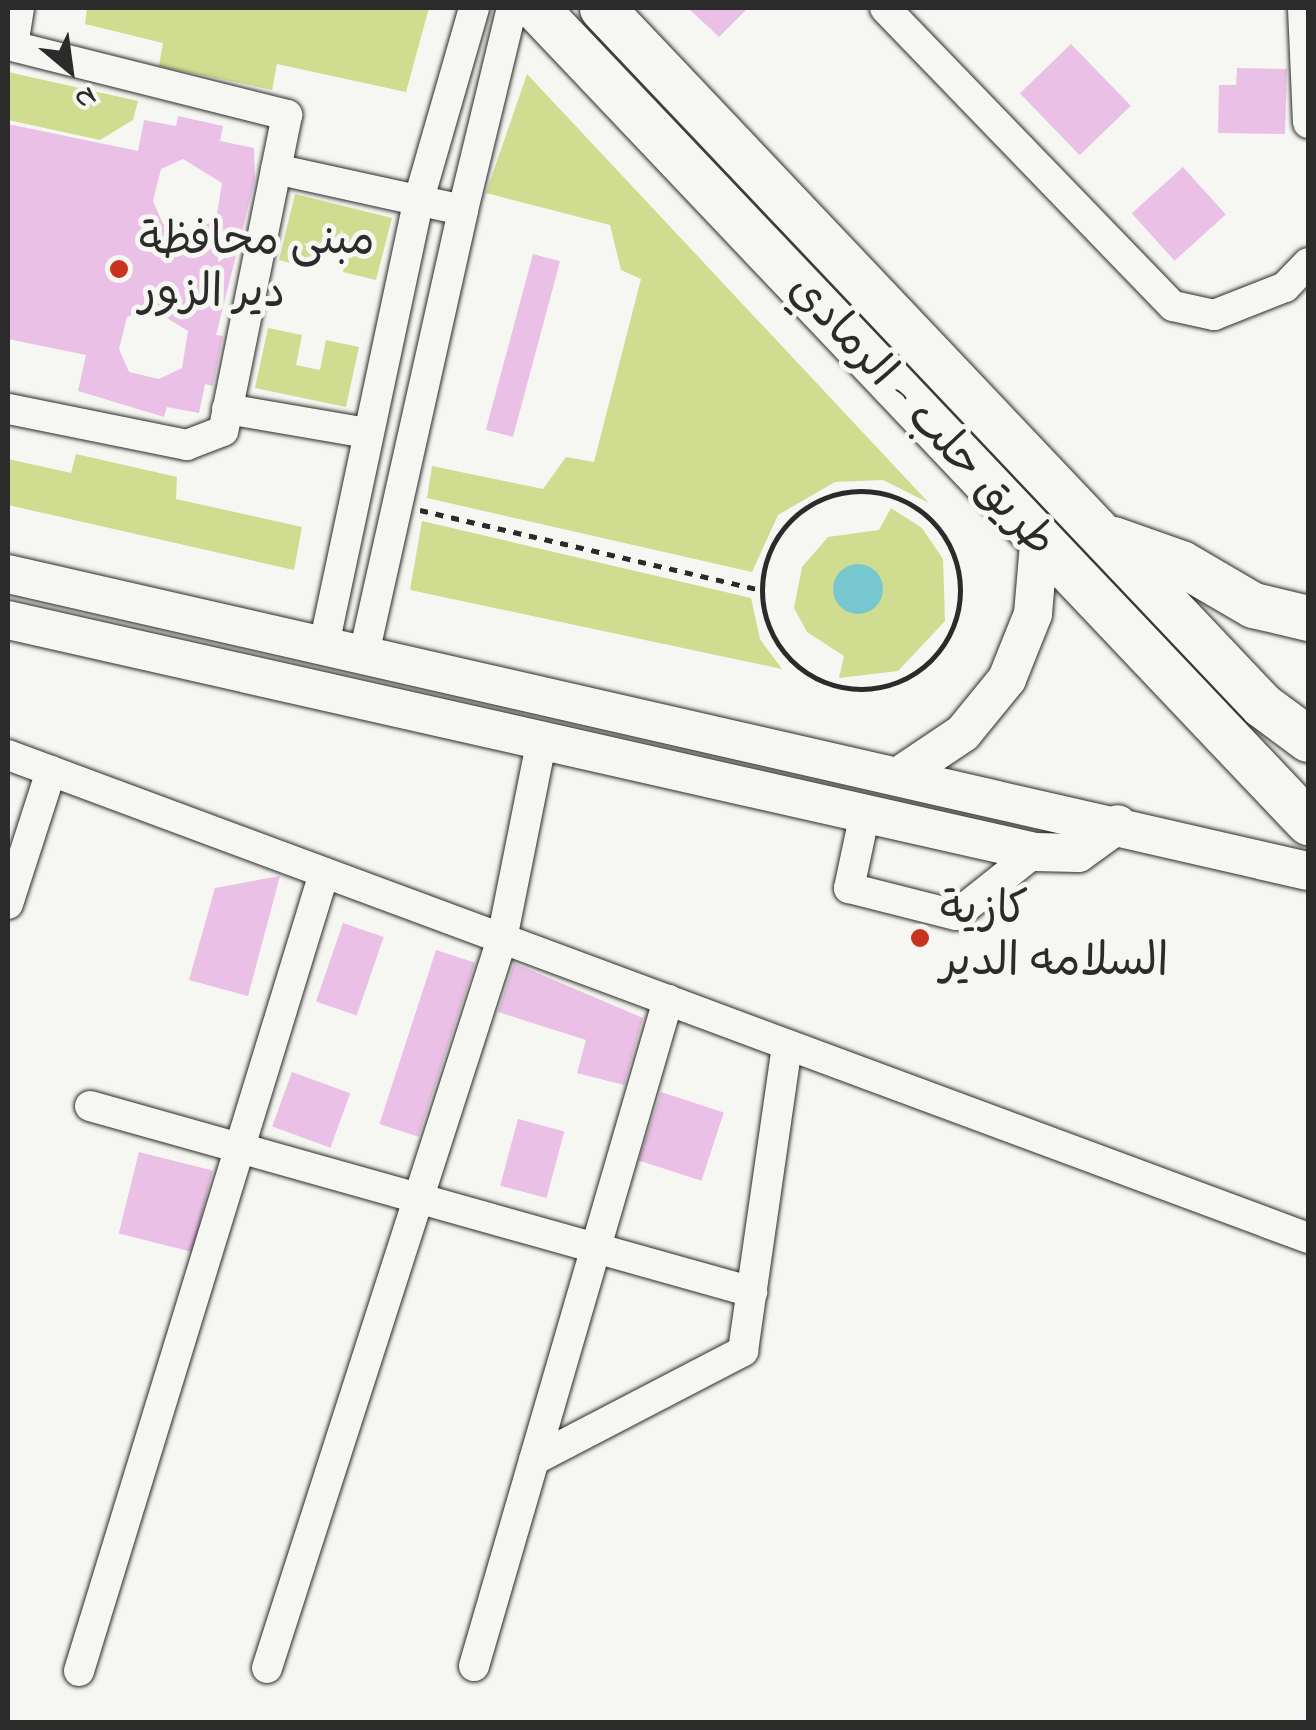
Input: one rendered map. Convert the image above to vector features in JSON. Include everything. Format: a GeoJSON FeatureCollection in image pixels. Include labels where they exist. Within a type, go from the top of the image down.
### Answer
{"type":"FeatureCollection","features":[{"type":"Feature","properties":{"kind":"highway","name":"طريق حلب - الرمادي"},"geometry":{"type":"LineString","coordinates":[[536,8],[1039,544],[1308,822]]}},
{"type":"Feature","properties":{"kind":"highway","name":"طريق حلب - الرمادي"},"geometry":{"type":"LineString","coordinates":[[602,8],[1262,705],[1308,740]]}},
{"type":"Feature","properties":{"kind":"highway"},"geometry":{"type":"LineString","coordinates":[[1106,537],[1181,562],[1254,605],[1308,618]]}},
{"type":"Feature","properties":{"kind":"main road"},"geometry":{"type":"LineString","coordinates":[[905,772],[963,733],[1006,678],[1032,614],[1039,544]]}},
{"type":"Feature","properties":{"kind":"main road"},"geometry":{"type":"LineString","coordinates":[[8,574],[905,772],[1308,871]]}},
{"type":"Feature","properties":{"kind":"main road"},"geometry":{"type":"LineString","coordinates":[[8,620],[1035,852],[1078,854],[1118,824]]}},
{"type":"Feature","properties":{"kind":"street"},"geometry":{"type":"LineString","coordinates":[[8,409],[187,445],[223,431],[287,115],[10,45],[19,8]]}},
{"type":"Feature","properties":{"kind":"street"},"geometry":{"type":"LineString","coordinates":[[324,644],[419,199],[474,8]]}},
{"type":"Feature","properties":{"kind":"street"},"geometry":{"type":"LineString","coordinates":[[364,654],[462,210],[512,8]]}},
{"type":"Feature","properties":{"kind":"street"},"geometry":{"type":"LineString","coordinates":[[885,8],[1173,306],[1214,315],[1285,288],[1308,263]]}},
{"type":"Feature","properties":{"kind":"street"},"geometry":{"type":"LineString","coordinates":[[1302,8],[1308,122]]}},
{"type":"Feature","properties":{"kind":"street"},"geometry":{"type":"LineString","coordinates":[[276,168],[462,210]]}},
{"type":"Feature","properties":{"kind":"street"},"geometry":{"type":"LineString","coordinates":[[227,410],[366,433]]}},
{"type":"Feature","properties":{"kind":"street"},"geometry":{"type":"LineString","coordinates":[[267,1668],[502,939],[542,740]]}},
{"type":"Feature","properties":{"kind":"street"},"geometry":{"type":"LineString","coordinates":[[8,755],[1308,1238]]}},
{"type":"Feature","properties":{"kind":"street"},"geometry":{"type":"LineString","coordinates":[[8,904],[51,772]]}},
{"type":"Feature","properties":{"kind":"street"},"geometry":{"type":"LineString","coordinates":[[865,813],[849,888],[956,915],[1035,852]]}},
{"type":"Feature","properties":{"kind":"street"},"geometry":{"type":"LineString","coordinates":[[79,1671],[324,873]]}},
{"type":"Feature","properties":{"kind":"street"},"geometry":{"type":"LineString","coordinates":[[474,1666],[668,1000]]}},
{"type":"Feature","properties":{"kind":"street"},"geometry":{"type":"LineString","coordinates":[[534,1460],[743,1351],[787,1044]]}},
{"type":"Feature","properties":{"kind":"street"},"geometry":{"type":"LineString","coordinates":[[90,1106],[752,1292]]}},
{"type":"Feature","properties":{"kind":"path"},"geometry":{"type":"LineString","coordinates":[[863,490],[912,505],[938,528],[960,592],[951,630],[929,661],[897,682],[859,688],[822,680],[790,660],[769,628],[762,590],[786,525],[812,503],[863,490]]}},
{"type":"Feature","properties":{"kind":"path"},"geometry":{"type":"LineString","coordinates":[[398,505],[762,590]]}},
{"type":"Feature","properties":{"kind":"green space"},"geometry":{"type":"Polygon","coordinates":[[[87,8],[429,8],[406,92],[277,64],[272,90],[159,66],[163,43],[85,24],[87,8]]]}},
{"type":"Feature","properties":{"kind":"green space"},"geometry":{"type":"Polygon","coordinates":[[[8,72],[138,101],[133,120],[100,140],[8,120],[8,72]]]}},
{"type":"Feature","properties":{"kind":"green space"},"geometry":{"type":"Polygon","coordinates":[[[527,74],[929,503],[883,480],[835,482],[778,515],[752,572],[427,498],[432,466],[543,489],[566,457],[594,462],[641,279],[621,270],[610,225],[486,193],[527,74]]]}},
{"type":"Feature","properties":{"kind":"green space"},"geometry":{"type":"Polygon","coordinates":[[[295,194],[392,218],[376,280],[343,272],[350,243],[323,236],[314,269],[279,260],[295,194]]]}},
{"type":"Feature","properties":{"kind":"green space"},"geometry":{"type":"Polygon","coordinates":[[[268,328],[302,335],[296,365],[320,370],[326,340],[359,347],[346,407],[255,388],[268,328]]]}},
{"type":"Feature","properties":{"kind":"green space"},"geometry":{"type":"Polygon","coordinates":[[[76,454],[177,477],[176,499],[302,527],[294,570],[8,505],[8,459],[71,473],[76,454]]]}},
{"type":"Feature","properties":{"kind":"green space"},"geometry":{"type":"Polygon","coordinates":[[[891,508],[922,528],[943,559],[945,621],[898,671],[839,678],[844,656],[807,632],[794,608],[802,567],[828,537],[879,530],[891,508]]]}},
{"type":"Feature","properties":{"kind":"green space"},"geometry":{"type":"Polygon","coordinates":[[[422,521],[751,598],[760,639],[782,669],[410,590],[422,521]]]}},
{"type":"Feature","properties":{"kind":"water"},"geometry":{"type":"Polygon","coordinates":[[[858,564],[876,571],[883,589],[876,607],[858,614],[840,607],[833,589],[840,571],[858,564]]]}},
{"type":"Feature","properties":{"kind":"building"},"geometry":{"type":"Polygon","coordinates":[[[688,8],[748,8],[719,37],[688,8]]]}},
{"type":"Feature","properties":{"kind":"building"},"geometry":{"type":"Polygon","coordinates":[[[1071,44],[1131,106],[1080,155],[1020,93],[1071,44]]]}},
{"type":"Feature","properties":{"kind":"building"},"geometry":{"type":"Polygon","coordinates":[[[1237,68],[1287,69],[1285,134],[1218,133],[1219,85],[1236,85],[1237,68]]]}},
{"type":"Feature","properties":{"kind":"building","name":"مبنى محافظة دير الزور"},"geometry":{"type":"Polygon","coordinates":[[[178,116],[223,126],[220,141],[254,148],[255,180],[216,335],[223,336],[213,386],[205,384],[199,413],[167,407],[164,417],[78,391],[86,355],[8,339],[8,124],[138,151],[144,120],[176,126],[178,116]],[[183,159],[161,169],[153,201],[163,224],[193,231],[216,220],[222,183],[183,159]],[[149,307],[127,317],[119,349],[129,372],[159,379],[182,368],[188,331],[149,307]]]}},
{"type":"Feature","properties":{"kind":"building"},"geometry":{"type":"Polygon","coordinates":[[[1183,167],[1226,215],[1175,261],[1132,213],[1183,167]]]}},
{"type":"Feature","properties":{"kind":"building"},"geometry":{"type":"Polygon","coordinates":[[[533,254],[560,261],[513,437],[486,430],[533,254]]]}},
{"type":"Feature","properties":{"kind":"building"},"geometry":{"type":"Polygon","coordinates":[[[280,876],[248,996],[189,980],[215,888],[280,876]]]}},
{"type":"Feature","properties":{"kind":"building"},"geometry":{"type":"Polygon","coordinates":[[[343,923],[384,937],[357,1015],[316,1001],[343,923]]]}},
{"type":"Feature","properties":{"kind":"building"},"geometry":{"type":"Polygon","coordinates":[[[436,950],[475,963],[418,1137],[379,1124],[436,950]]]}},
{"type":"Feature","properties":{"kind":"building"},"geometry":{"type":"Polygon","coordinates":[[[514,963],[643,1018],[624,1085],[577,1073],[586,1040],[498,1012],[514,963]]]}},
{"type":"Feature","properties":{"kind":"building"},"geometry":{"type":"Polygon","coordinates":[[[292,1072],[350,1093],[330,1148],[272,1127],[292,1072]]]}},
{"type":"Feature","properties":{"kind":"building"},"geometry":{"type":"Polygon","coordinates":[[[661,1092],[724,1112],[702,1181],[639,1160],[661,1092]]]}},
{"type":"Feature","properties":{"kind":"building"},"geometry":{"type":"Polygon","coordinates":[[[518,1119],[564,1131],[547,1198],[500,1186],[518,1119]]]}},
{"type":"Feature","properties":{"kind":"building"},"geometry":{"type":"Polygon","coordinates":[[[139,1152],[213,1170],[192,1252],[119,1234],[139,1152]]]}},
{"type":"Feature","properties":{"kind":"place","name":"مبنى محافظة دير الزور"},"geometry":{"type":"Point","coordinates":[119,269]}},
{"type":"Feature","properties":{"kind":"place","name":"كازية السلامه الدير"},"geometry":{"type":"Point","coordinates":[920,938]}}]}
